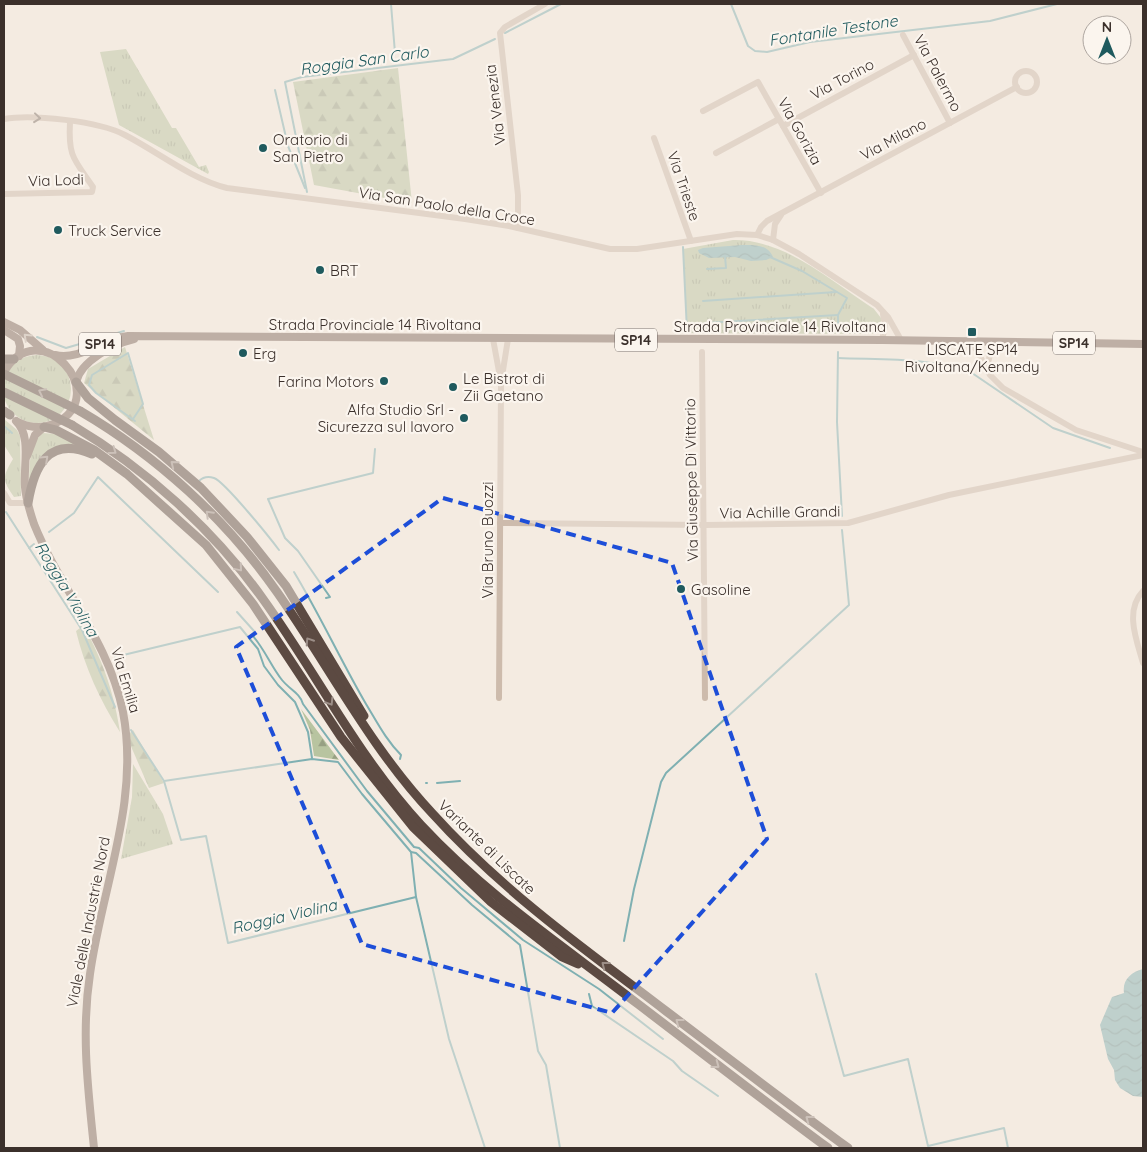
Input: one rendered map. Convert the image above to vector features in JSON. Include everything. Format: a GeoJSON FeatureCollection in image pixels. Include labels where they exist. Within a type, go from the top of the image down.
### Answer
{"type":"FeatureCollection","features":[{"type":"Feature","properties":{"kind":"highway"},"geometry":{"type":"LineString","coordinates":[[4,360],[16,358]]}},
{"type":"Feature","properties":{"kind":"highway","name":"Variante di Liscate"},"geometry":{"type":"LineString","coordinates":[[4,373],[80,411],[122,437],[186,488],[237,543],[276,590],[359,720],[398,774],[431,813],[478,862],[554,926],[848,1148]]}},
{"type":"Feature","properties":{"kind":"highway"},"geometry":{"type":"LineString","coordinates":[[76,382],[88,398],[165,457],[201,488],[248,537],[286,586],[388,754],[478,862]]}},
{"type":"Feature","properties":{"kind":"highway","name":"Variante di Liscate"},"geometry":{"type":"LineString","coordinates":[[4,392],[72,425],[112,450],[182,507],[215,541],[257,591],[358,746],[420,823],[498,898],[828,1148]]}},
{"type":"Feature","properties":{"kind":"highway"},"geometry":{"type":"LineString","coordinates":[[44,427],[54,429],[94,450],[136,482],[206,545],[224,564],[341,737],[413,827],[457,872],[500,910],[562,957],[594,972]]}},
{"type":"Feature","properties":{"kind":"highway"},"geometry":{"type":"LineString","coordinates":[[28,503],[32,478],[40,464],[52,453],[64,449],[90,453],[136,482]]}},
{"type":"Feature","properties":{"kind":"main road"},"geometry":{"type":"LineString","coordinates":[[4,322],[15,326],[38,347],[52,354],[68,366],[76,382],[76,397],[70,410],[59,421],[44,427],[31,427],[10,416]]}},
{"type":"Feature","properties":{"kind":"main road"},"geometry":{"type":"LineString","coordinates":[[4,330],[18,339],[20,346],[16,358],[4,373]]}},
{"type":"Feature","properties":{"kind":"main road","name":"Strada Provinciale 14 Rivoltana"},"geometry":{"type":"LineString","coordinates":[[76,382],[80,371],[88,362],[119,344],[147,336]]}},
{"type":"Feature","properties":{"kind":"main road","name":"Strada Provinciale 14 Rivoltana"},"geometry":{"type":"LineString","coordinates":[[16,358],[32,352],[70,356],[118,338],[147,336],[901,340],[1143,344]]}},
{"type":"Feature","properties":{"kind":"main road","name":"Via Emilia"},"geometry":{"type":"LineString","coordinates":[[4,406],[24,434],[24,464],[28,503],[46,548],[107,659],[119,694],[126,732]]}},
{"type":"Feature","properties":{"kind":"main road","name":"Via Emilia"},"geometry":{"type":"LineString","coordinates":[[24,464],[33,437],[44,427]]}},
{"type":"Feature","properties":{"kind":"main road","name":"Viale delle Industrie Nord"},"geometry":{"type":"LineString","coordinates":[[94,1148],[85,1057],[84,1018],[92,959],[126,792],[126,732]]}},
{"type":"Feature","properties":{"kind":"street","name":"Via Venezia"},"geometry":{"type":"LineString","coordinates":[[518,228],[518,195],[500,33],[505,26],[546,4]]}},
{"type":"Feature","properties":{"kind":"street","name":"Via Palermo"},"geometry":{"type":"LineString","coordinates":[[903,34],[950,123]]}},
{"type":"Feature","properties":{"kind":"street","name":"Via Torino"},"geometry":{"type":"LineString","coordinates":[[783,126],[914,55]]}},
{"type":"Feature","properties":{"kind":"street","name":"Via Gorizia"},"geometry":{"type":"LineString","coordinates":[[703,112],[758,82],[821,193]]}},
{"type":"Feature","properties":{"kind":"street","name":"Via Milano"},"geometry":{"type":"LineString","coordinates":[[758,235],[765,223],[1017,87]]}},
{"type":"Feature","properties":{"kind":"street","name":"Via San Paolo della Croce"},"geometry":{"type":"LineString","coordinates":[[4,119],[25,117],[70,122],[118,132],[200,177],[221,186],[465,219],[518,228],[610,249],[637,249],[737,234],[758,235],[773,240],[799,254],[882,311],[901,340]]}},
{"type":"Feature","properties":{"kind":"street"},"geometry":{"type":"LineString","coordinates":[[716,153],[779,119]]}},
{"type":"Feature","properties":{"kind":"street","name":"Via Lodi"},"geometry":{"type":"LineString","coordinates":[[4,194],[92,192],[93,187],[69,148],[70,122]]}},
{"type":"Feature","properties":{"kind":"street","name":"Via Trieste"},"geometry":{"type":"LineString","coordinates":[[654,138],[691,241]]}},
{"type":"Feature","properties":{"kind":"street"},"geometry":{"type":"LineString","coordinates":[[773,240],[775,224],[782,214]]}},
{"type":"Feature","properties":{"kind":"street"},"geometry":{"type":"LineString","coordinates":[[882,311],[885,324],[882,340]]}},
{"type":"Feature","properties":{"kind":"street","name":"Via Bruno Buozzi"},"geometry":{"type":"LineString","coordinates":[[493,339],[501,383]]}},
{"type":"Feature","properties":{"kind":"street","name":"Via Bruno Buozzi"},"geometry":{"type":"LineString","coordinates":[[499,698],[501,383],[508,339]]}},
{"type":"Feature","properties":{"kind":"street"},"geometry":{"type":"LineString","coordinates":[[965,342],[976,349],[988,372],[1004,388],[1068,426],[1143,453]]}},
{"type":"Feature","properties":{"kind":"street"},"geometry":{"type":"LineString","coordinates":[[988,372],[990,353],[995,347],[1004,342]]}},
{"type":"Feature","properties":{"kind":"street","name":"Via Giuseppe Di Vittorio"},"geometry":{"type":"LineString","coordinates":[[702,352],[706,698]]}},
{"type":"Feature","properties":{"kind":"street","name":"Via Achille Grandi"},"geometry":{"type":"LineString","coordinates":[[500,523],[705,525],[848,523],[949,495],[1143,453]]}},
{"type":"Feature","properties":{"kind":"street"},"geometry":{"type":"LineString","coordinates":[[4,493],[10,503],[28,503]]}},
{"type":"Feature","properties":{"kind":"street"},"geometry":{"type":"LineString","coordinates":[[1143,591],[1136,602],[1133,620],[1143,663]]}},
{"type":"Feature","properties":{"kind":"highlighted area"},"geometry":{"type":"Polygon","coordinates":[[[443,498],[672,563],[767,839],[612,1013],[362,944],[236,647],[443,498]]]}},
{"type":"Feature","properties":{"kind":"green space"},"geometry":{"type":"Polygon","coordinates":[[[126,49],[172,128],[176,128],[199,167],[206,165],[208,174],[119,125],[100,52],[126,49]]]}},
{"type":"Feature","properties":{"kind":"green space"},"geometry":{"type":"Polygon","coordinates":[[[398,68],[412,203],[314,185],[293,82],[398,68]]]}},
{"type":"Feature","properties":{"kind":"green space"},"geometry":{"type":"Polygon","coordinates":[[[733,240],[753,242],[771,247],[790,254],[808,264],[874,309],[881,318],[882,327],[872,334],[687,333],[683,249],[733,240]]]}},
{"type":"Feature","properties":{"kind":"green space"},"geometry":{"type":"Polygon","coordinates":[[[125,347],[154,440],[84,383],[88,369],[125,347]]]}},
{"type":"Feature","properties":{"kind":"green space"},"geometry":{"type":"Polygon","coordinates":[[[37,355],[50,358],[61,365],[68,376],[71,389],[68,402],[61,413],[50,420],[37,423],[24,420],[13,413],[6,402],[3,389],[6,376],[13,365],[24,358],[37,355]]]}},
{"type":"Feature","properties":{"kind":"green space"},"geometry":{"type":"Polygon","coordinates":[[[4,419],[17,430],[20,436],[21,496],[14,497],[7,486],[5,478],[13,459],[4,445],[4,419]]]}},
{"type":"Feature","properties":{"kind":"green space"},"geometry":{"type":"Polygon","coordinates":[[[43,433],[56,434],[82,447],[73,446],[36,464],[29,484],[32,449],[43,433]]]}},
{"type":"Feature","properties":{"kind":"green space"},"geometry":{"type":"Polygon","coordinates":[[[68,600],[87,631],[102,663],[113,696],[120,732],[106,708],[89,671],[76,631],[80,628],[68,600]]]}},
{"type":"Feature","properties":{"kind":"green space"},"geometry":{"type":"Polygon","coordinates":[[[301,709],[339,760],[314,756],[310,730],[301,709]]]}},
{"type":"Feature","properties":{"kind":"green space"},"geometry":{"type":"Polygon","coordinates":[[[133,730],[164,783],[149,788],[130,744],[130,733],[133,730]]]}},
{"type":"Feature","properties":{"kind":"green space"},"geometry":{"type":"Polygon","coordinates":[[[133,764],[163,814],[173,844],[121,859],[132,797],[133,764]]]}},
{"type":"Feature","properties":{"kind":"water"},"geometry":{"type":"Polygon","coordinates":[[[742,245],[764,247],[773,257],[766,260],[751,261],[735,257],[709,258],[699,253],[698,250],[703,248],[742,245]]]}},
{"type":"Feature","properties":{"kind":"water"},"geometry":{"type":"Polygon","coordinates":[[[1143,969],[1143,1097],[1133,1096],[1120,1088],[1115,1080],[1114,1070],[1108,1059],[1100,1025],[1112,997],[1124,993],[1124,984],[1128,977],[1143,969]]]}},
{"type":"Feature","properties":{"kind":"waterway"},"geometry":{"type":"LineString","coordinates":[[391,4],[395,53]]}},
{"type":"Feature","properties":{"kind":"waterway","name":"Roggia San Carlo"},"geometry":{"type":"LineString","coordinates":[[505,33],[561,4]]}},
{"type":"Feature","properties":{"kind":"waterway","name":"Fontanile Testone"},"geometry":{"type":"LineString","coordinates":[[731,4],[748,46],[755,51],[767,52],[810,42],[990,21],[1057,4]]}},
{"type":"Feature","properties":{"kind":"waterway","name":"Roggia San Carlo"},"geometry":{"type":"LineString","coordinates":[[307,192],[285,82],[302,77],[453,59],[495,39]]}},
{"type":"Feature","properties":{"kind":"waterway"},"geometry":{"type":"LineString","coordinates":[[275,90],[288,146],[305,188]]}},
{"type":"Feature","properties":{"kind":"waterway"},"geometry":{"type":"LineString","coordinates":[[683,247],[687,331]]}},
{"type":"Feature","properties":{"kind":"waterway"},"geometry":{"type":"LineString","coordinates":[[707,269],[726,268],[725,256]]}},
{"type":"Feature","properties":{"kind":"waterway"},"geometry":{"type":"LineString","coordinates":[[770,257],[802,271],[847,298],[838,315],[838,331]]}},
{"type":"Feature","properties":{"kind":"waterway"},"geometry":{"type":"LineString","coordinates":[[703,301],[836,292]]}},
{"type":"Feature","properties":{"kind":"waterway"},"geometry":{"type":"LineString","coordinates":[[705,323],[838,315]]}},
{"type":"Feature","properties":{"kind":"waterway"},"geometry":{"type":"LineString","coordinates":[[37,337],[66,348],[124,331]]}},
{"type":"Feature","properties":{"kind":"waterway"},"geometry":{"type":"LineString","coordinates":[[838,352],[837,422],[842,516]]}},
{"type":"Feature","properties":{"kind":"waterway"},"geometry":{"type":"LineString","coordinates":[[133,419],[143,404],[128,353],[92,375],[89,385],[96,393],[135,421]]}},
{"type":"Feature","properties":{"kind":"waterway"},"geometry":{"type":"LineString","coordinates":[[838,358],[923,362],[940,364],[972,373],[1053,428],[1110,448]]}},
{"type":"Feature","properties":{"kind":"waterway"},"geometry":{"type":"LineString","coordinates":[[4,426],[12,433]]}},
{"type":"Feature","properties":{"kind":"waterway"},"geometry":{"type":"LineString","coordinates":[[326,598],[330,597],[298,551],[285,538],[268,499],[373,473],[375,449]]}},
{"type":"Feature","properties":{"kind":"waterway"},"geometry":{"type":"LineString","coordinates":[[49,532],[74,513],[98,477],[218,592]]}},
{"type":"Feature","properties":{"kind":"waterway"},"geometry":{"type":"LineString","coordinates":[[199,481],[210,477],[220,482],[279,550]]}},
{"type":"Feature","properties":{"kind":"waterway","name":"Roggia Violina"},"geometry":{"type":"LineString","coordinates":[[6,512],[82,630],[115,707]]}},
{"type":"Feature","properties":{"kind":"waterway"},"geometry":{"type":"LineString","coordinates":[[624,941],[634,889],[661,782],[666,773],[849,605],[842,530]]}},
{"type":"Feature","properties":{"kind":"waterway","name":"Roggia Violina"},"geometry":{"type":"LineString","coordinates":[[29,548],[34,544]]}},
{"type":"Feature","properties":{"kind":"waterway"},"geometry":{"type":"LineString","coordinates":[[294,572],[366,704],[386,737],[401,755],[400,759]]}},
{"type":"Feature","properties":{"kind":"waterway"},"geometry":{"type":"LineString","coordinates":[[237,612],[254,631],[253,636],[282,680],[302,700],[303,704],[367,791],[414,847],[419,848],[461,888],[523,940],[599,989],[663,1039]]}},
{"type":"Feature","properties":{"kind":"waterway"},"geometry":{"type":"LineString","coordinates":[[115,657],[240,627],[258,649],[264,666],[278,685],[295,702],[308,732],[312,758]]}},
{"type":"Feature","properties":{"kind":"waterway","name":"Roggia Violina"},"geometry":{"type":"LineString","coordinates":[[131,730],[164,781],[181,840],[206,836],[228,943],[416,897]]}},
{"type":"Feature","properties":{"kind":"waterway","name":"Roggia Violina"},"geometry":{"type":"LineString","coordinates":[[164,781],[312,759],[338,762],[362,794],[411,852],[416,853],[472,905],[520,945],[538,1051],[546,1065],[560,1148]]}},
{"type":"Feature","properties":{"kind":"waterway"},"geometry":{"type":"LineString","coordinates":[[437,783],[460,781]]}},
{"type":"Feature","properties":{"kind":"waterway","name":"Roggia Violina"},"geometry":{"type":"LineString","coordinates":[[411,852],[416,897],[449,1039],[485,1148]]}},
{"type":"Feature","properties":{"kind":"waterway"},"geometry":{"type":"LineString","coordinates":[[816,974],[844,1076],[908,1059],[928,1146],[1004,1128],[1008,1148]]}},
{"type":"Feature","properties":{"kind":"waterway"},"geometry":{"type":"LineString","coordinates":[[589,994],[592,1006],[673,1061],[682,1071],[718,1096]]}},
{"type":"Feature","properties":{"kind":"place","name":"Oratorio di San Pietro"},"geometry":{"type":"Point","coordinates":[263,148]}},
{"type":"Feature","properties":{"kind":"place","name":"Truck Service"},"geometry":{"type":"Point","coordinates":[58,230]}},
{"type":"Feature","properties":{"kind":"place","name":"BRT"},"geometry":{"type":"Point","coordinates":[320,270]}},
{"type":"Feature","properties":{"kind":"place","name":"LISCATE SP14 Rivoltana/Kennedy"},"geometry":{"type":"Point","coordinates":[972,332]}},
{"type":"Feature","properties":{"kind":"place","name":"Erg"},"geometry":{"type":"Point","coordinates":[243,353]}},
{"type":"Feature","properties":{"kind":"place","name":"Farina Motors"},"geometry":{"type":"Point","coordinates":[384,381]}},
{"type":"Feature","properties":{"kind":"place","name":"Le Bistrot di Zii Gaetano"},"geometry":{"type":"Point","coordinates":[453,387]}},
{"type":"Feature","properties":{"kind":"place","name":"Alfa Studio Srl - Sicurezza sul lavoro"},"geometry":{"type":"Point","coordinates":[464,418]}},
{"type":"Feature","properties":{"kind":"place","name":"Gasoline"},"geometry":{"type":"Point","coordinates":[681,589]}}]}
